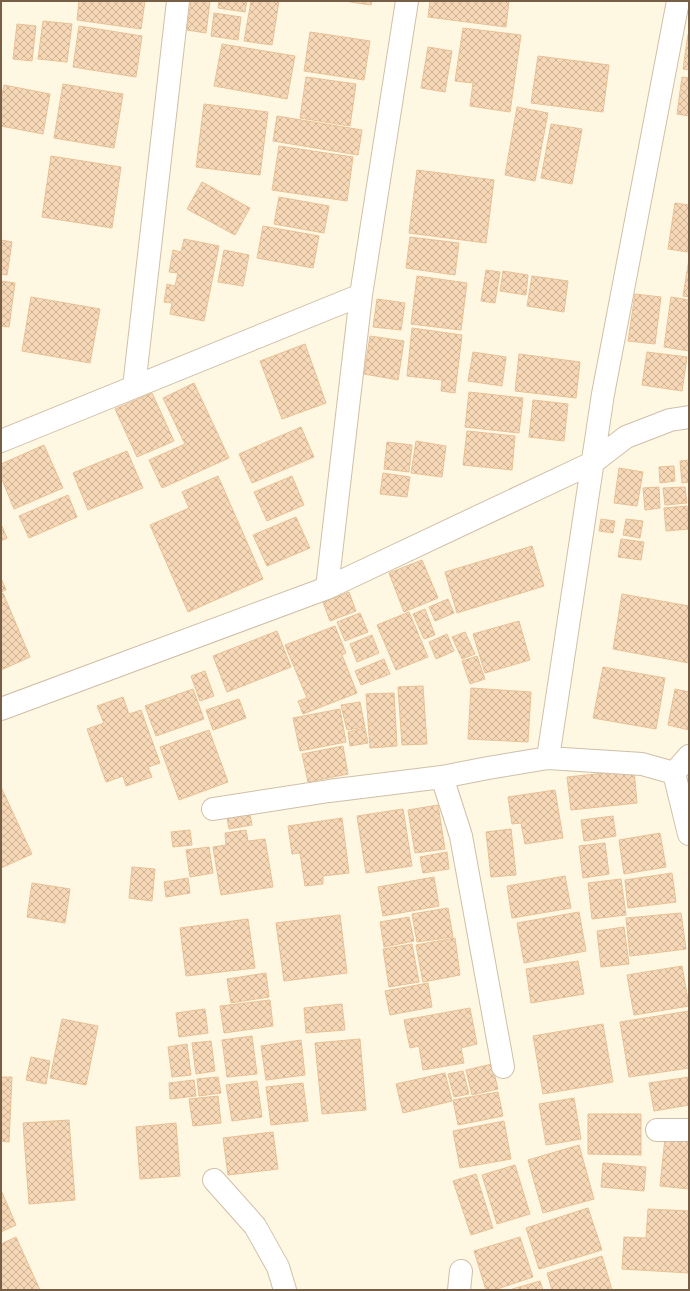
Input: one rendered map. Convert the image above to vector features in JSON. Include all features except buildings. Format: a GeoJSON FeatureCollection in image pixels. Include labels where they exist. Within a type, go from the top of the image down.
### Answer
{"type":"FeatureCollection","features":[{"type":"Feature","properties":{"kind":"street"},"geometry":{"type":"LineString","coordinates":[[134,387],[178,1]]}},
{"type":"Feature","properties":{"kind":"street"},"geometry":{"type":"LineString","coordinates":[[327,588],[361,295],[407,1]]}},
{"type":"Feature","properties":{"kind":"street"},"geometry":{"type":"LineString","coordinates":[[548,758],[603,394],[678,1]]}},
{"type":"Feature","properties":{"kind":"street"},"geometry":{"type":"LineString","coordinates":[[1,441],[361,295]]}},
{"type":"Feature","properties":{"kind":"street"},"geometry":{"type":"LineString","coordinates":[[1,709],[327,588],[592,463],[626,437],[670,420],[689,417]]}},
{"type":"Feature","properties":{"kind":"street"},"geometry":{"type":"LineString","coordinates":[[674,773],[689,756]]}},
{"type":"Feature","properties":{"kind":"street"},"geometry":{"type":"LineString","coordinates":[[213,809],[329,791],[442,777],[548,758],[642,764],[674,773]]}},
{"type":"Feature","properties":{"kind":"street"},"geometry":{"type":"LineString","coordinates":[[674,773],[689,834]]}},
{"type":"Feature","properties":{"kind":"street"},"geometry":{"type":"LineString","coordinates":[[442,777],[461,836],[503,1067]]}},
{"type":"Feature","properties":{"kind":"street"},"geometry":{"type":"LineString","coordinates":[[657,1130],[689,1130]]}},
{"type":"Feature","properties":{"kind":"street"},"geometry":{"type":"LineString","coordinates":[[214,1180],[255,1226],[278,1267],[285,1290]]}}]}
